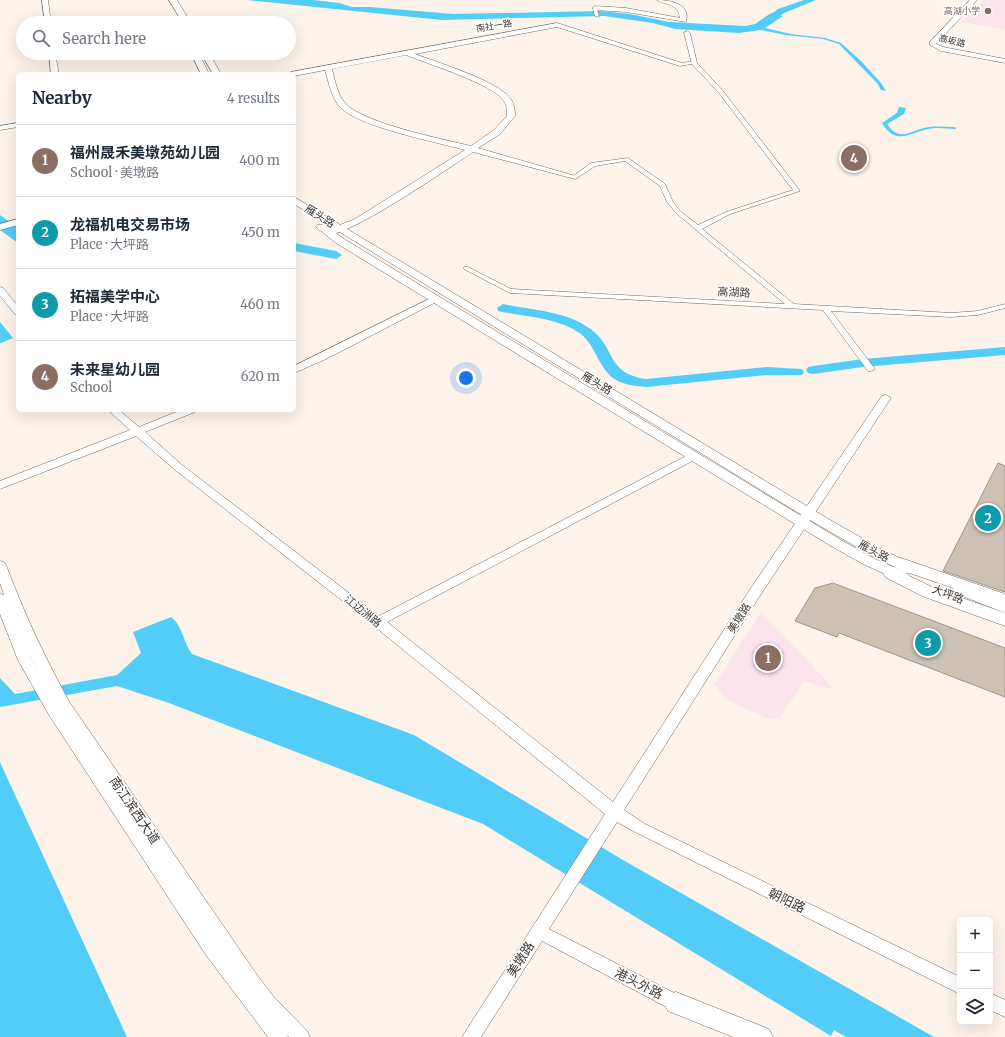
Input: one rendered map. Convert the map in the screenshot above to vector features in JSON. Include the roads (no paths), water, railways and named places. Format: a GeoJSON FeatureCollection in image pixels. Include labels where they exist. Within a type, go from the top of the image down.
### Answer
{"type":"FeatureCollection","features":[{"type":"Feature","properties":{"kind":"highway"},"geometry":{"type":"LineString","coordinates":[[896,568],[1005,600]]}},
{"type":"Feature","properties":{"kind":"highway"},"geometry":{"type":"LineString","coordinates":[[896,568],[928,592],[1005,620]]}},
{"type":"Feature","properties":{"kind":"highway"},"geometry":{"type":"LineString","coordinates":[[676,1003],[761,1037]]}},
{"type":"Feature","properties":{"kind":"main road"},"geometry":{"type":"LineString","coordinates":[[173,0],[183,16]]}},
{"type":"Feature","properties":{"kind":"main road"},"geometry":{"type":"LineString","coordinates":[[198,60],[204,72]]}},
{"type":"Feature","properties":{"kind":"main road"},"geometry":{"type":"LineString","coordinates":[[209,60],[216,72]]}},
{"type":"Feature","properties":{"kind":"main road","name":"雁头路"},"geometry":{"type":"LineString","coordinates":[[296,201],[335,230],[340,241],[694,456],[805,517]]}},
{"type":"Feature","properties":{"kind":"main road","name":"雁头路"},"geometry":{"type":"LineString","coordinates":[[296,211],[335,230],[633,405],[805,517],[849,551],[896,568]]}},
{"type":"Feature","properties":{"kind":"main road","name":"大坪路"},"geometry":{"type":"LineString","coordinates":[[896,568],[1005,608]]}},
{"type":"Feature","properties":{"kind":"main road","name":"大坪路"},"geometry":{"type":"LineString","coordinates":[[896,568],[959,598],[1005,612]]}},
{"type":"Feature","properties":{"kind":"street"},"geometry":{"type":"LineString","coordinates":[[45,0],[47,16]]}},
{"type":"Feature","properties":{"kind":"street"},"geometry":{"type":"LineString","coordinates":[[597,16],[596,9],[628,10],[684,21],[683,12],[680,8],[660,0]]}},
{"type":"Feature","properties":{"kind":"street","name":"高坂路"},"geometry":{"type":"LineString","coordinates":[[974,0],[932,43],[933,45],[941,49],[1005,61]]}},
{"type":"Feature","properties":{"kind":"street","name":"南社一路"},"geometry":{"type":"LineString","coordinates":[[296,74],[560,26],[682,65],[694,63]]}},
{"type":"Feature","properties":{"kind":"street"},"geometry":{"type":"LineString","coordinates":[[687,33],[694,63],[721,92],[797,191],[728,213],[698,228]]}},
{"type":"Feature","properties":{"kind":"street"},"geometry":{"type":"LineString","coordinates":[[335,230],[358,221],[472,150],[496,132],[510,119],[512,109],[508,99],[501,92],[485,83],[407,53]]}},
{"type":"Feature","properties":{"kind":"street"},"geometry":{"type":"LineString","coordinates":[[53,60],[55,72]]}},
{"type":"Feature","properties":{"kind":"street"},"geometry":{"type":"LineString","coordinates":[[328,68],[337,100],[355,115],[376,124],[575,177],[593,164],[626,159],[662,185],[672,205],[792,306]]}},
{"type":"Feature","properties":{"kind":"street"},"geometry":{"type":"LineString","coordinates":[[0,128],[16,125]]}},
{"type":"Feature","properties":{"kind":"street"},"geometry":{"type":"LineString","coordinates":[[0,227],[16,223]]}},
{"type":"Feature","properties":{"kind":"street","name":"高湖路"},"geometry":{"type":"LineString","coordinates":[[466,268],[510,291],[957,315],[984,312],[1005,306]]}},
{"type":"Feature","properties":{"kind":"street"},"geometry":{"type":"LineString","coordinates":[[0,290],[16,310]]}},
{"type":"Feature","properties":{"kind":"street"},"geometry":{"type":"LineString","coordinates":[[296,369],[435,299]]}},
{"type":"Feature","properties":{"kind":"street"},"geometry":{"type":"LineString","coordinates":[[825,308],[871,369]]}},
{"type":"Feature","properties":{"kind":"street","name":"美墩路"},"geometry":{"type":"LineString","coordinates":[[471,1037],[614,812],[805,517],[886,398]]}},
{"type":"Feature","properties":{"kind":"street","name":"江边洲路"},"geometry":{"type":"LineString","coordinates":[[115,412],[136,432],[178,467],[377,622],[614,812]]}},
{"type":"Feature","properties":{"kind":"street"},"geometry":{"type":"LineString","coordinates":[[0,485],[186,412]]}},
{"type":"Feature","properties":{"kind":"street"},"geometry":{"type":"LineString","coordinates":[[377,622],[694,456]]}},
{"type":"Feature","properties":{"kind":"street","name":"南江滨西大道"},"geometry":{"type":"LineString","coordinates":[[0,565],[33,662]]}},
{"type":"Feature","properties":{"kind":"street","name":"南江滨西大道"},"geometry":{"type":"LineString","coordinates":[[0,598],[33,662],[60,709],[212,950],[279,1037]]}},
{"type":"Feature","properties":{"kind":"street","name":"南江滨西大道"},"geometry":{"type":"LineString","coordinates":[[60,709],[251,982],[274,1010],[301,1037]]}},
{"type":"Feature","properties":{"kind":"street","name":"朝阳路"},"geometry":{"type":"LineString","coordinates":[[614,812],[640,828],[957,985]]}},
{"type":"Feature","properties":{"kind":"street","name":"港头外路"},"geometry":{"type":"LineString","coordinates":[[538,931],[739,1037]]}},
{"type":"Feature","properties":{"kind":"street"},"geometry":{"type":"LineString","coordinates":[[993,1003],[1005,1009]]}},
{"type":"Feature","properties":{"kind":"water"},"geometry":{"type":"Polygon","coordinates":[[[247,0],[313,0],[339,3],[352,7],[370,7],[453,14],[600,11],[630,14],[669,22],[745,26],[755,24],[771,13],[783,16],[765,28],[791,34],[825,38],[841,43],[862,62],[881,83],[886,91],[881,90],[877,83],[839,44],[823,39],[786,35],[761,30],[739,33],[675,29],[653,23],[604,16],[442,20],[247,0]]]}},
{"type":"Feature","properties":{"kind":"water"},"geometry":{"type":"Polygon","coordinates":[[[899,107],[906,108],[904,114],[887,124],[897,133],[906,134],[923,128],[932,127],[955,127],[956,129],[931,128],[903,136],[892,134],[882,123],[897,113],[899,107]]]}},
{"type":"Feature","properties":{"kind":"water"},"geometry":{"type":"Polygon","coordinates":[[[0,215],[16,227],[16,242],[0,230],[0,215]]]}},
{"type":"Feature","properties":{"kind":"water"},"geometry":{"type":"Polygon","coordinates":[[[0,322],[13,338],[1,343],[0,343],[0,322]]]}},
{"type":"Feature","properties":{"kind":"water"},"geometry":{"type":"Polygon","coordinates":[[[171,617],[181,629],[192,654],[414,735],[623,860],[934,1037],[846,1037],[834,1030],[831,1036],[483,824],[169,703],[117,686],[0,707],[0,678],[15,694],[117,675],[141,653],[133,632],[171,617]]]}},
{"type":"Feature","properties":{"kind":"water"},"geometry":{"type":"Polygon","coordinates":[[[0,762],[4,771],[127,1037],[0,1037],[0,762]]]}},
{"type":"Feature","properties":{"kind":"waterway"},"geometry":{"type":"LineString","coordinates":[[759,26],[781,11],[812,0]]}},
{"type":"Feature","properties":{"kind":"waterway"},"geometry":{"type":"LineString","coordinates":[[296,247],[336,255]]}},
{"type":"Feature","properties":{"kind":"waterway"},"geometry":{"type":"LineString","coordinates":[[503,308],[556,318],[585,331],[594,339],[614,371],[621,377],[631,381],[646,383],[767,371],[797,372]]}},
{"type":"Feature","properties":{"kind":"waterway"},"geometry":{"type":"LineString","coordinates":[[813,370],[863,363],[1005,351]]}},
{"type":"Feature","properties":{"kind":"place","name":"高湖小学"},"geometry":{"type":"Point","coordinates":[988,11]}},
{"type":"Feature","properties":{"kind":"place","name":"未来星幼儿园"},"geometry":{"type":"Point","coordinates":[854,158]}},
{"type":"Feature","properties":{"kind":"place","name":"龙福机电交易市场"},"geometry":{"type":"Point","coordinates":[988,518]}},
{"type":"Feature","properties":{"kind":"place","name":"拓福美学中心"},"geometry":{"type":"Point","coordinates":[928,643]}},
{"type":"Feature","properties":{"kind":"place","name":"福州晟禾美墩苑幼儿园"},"geometry":{"type":"Point","coordinates":[768,658]}}]}
